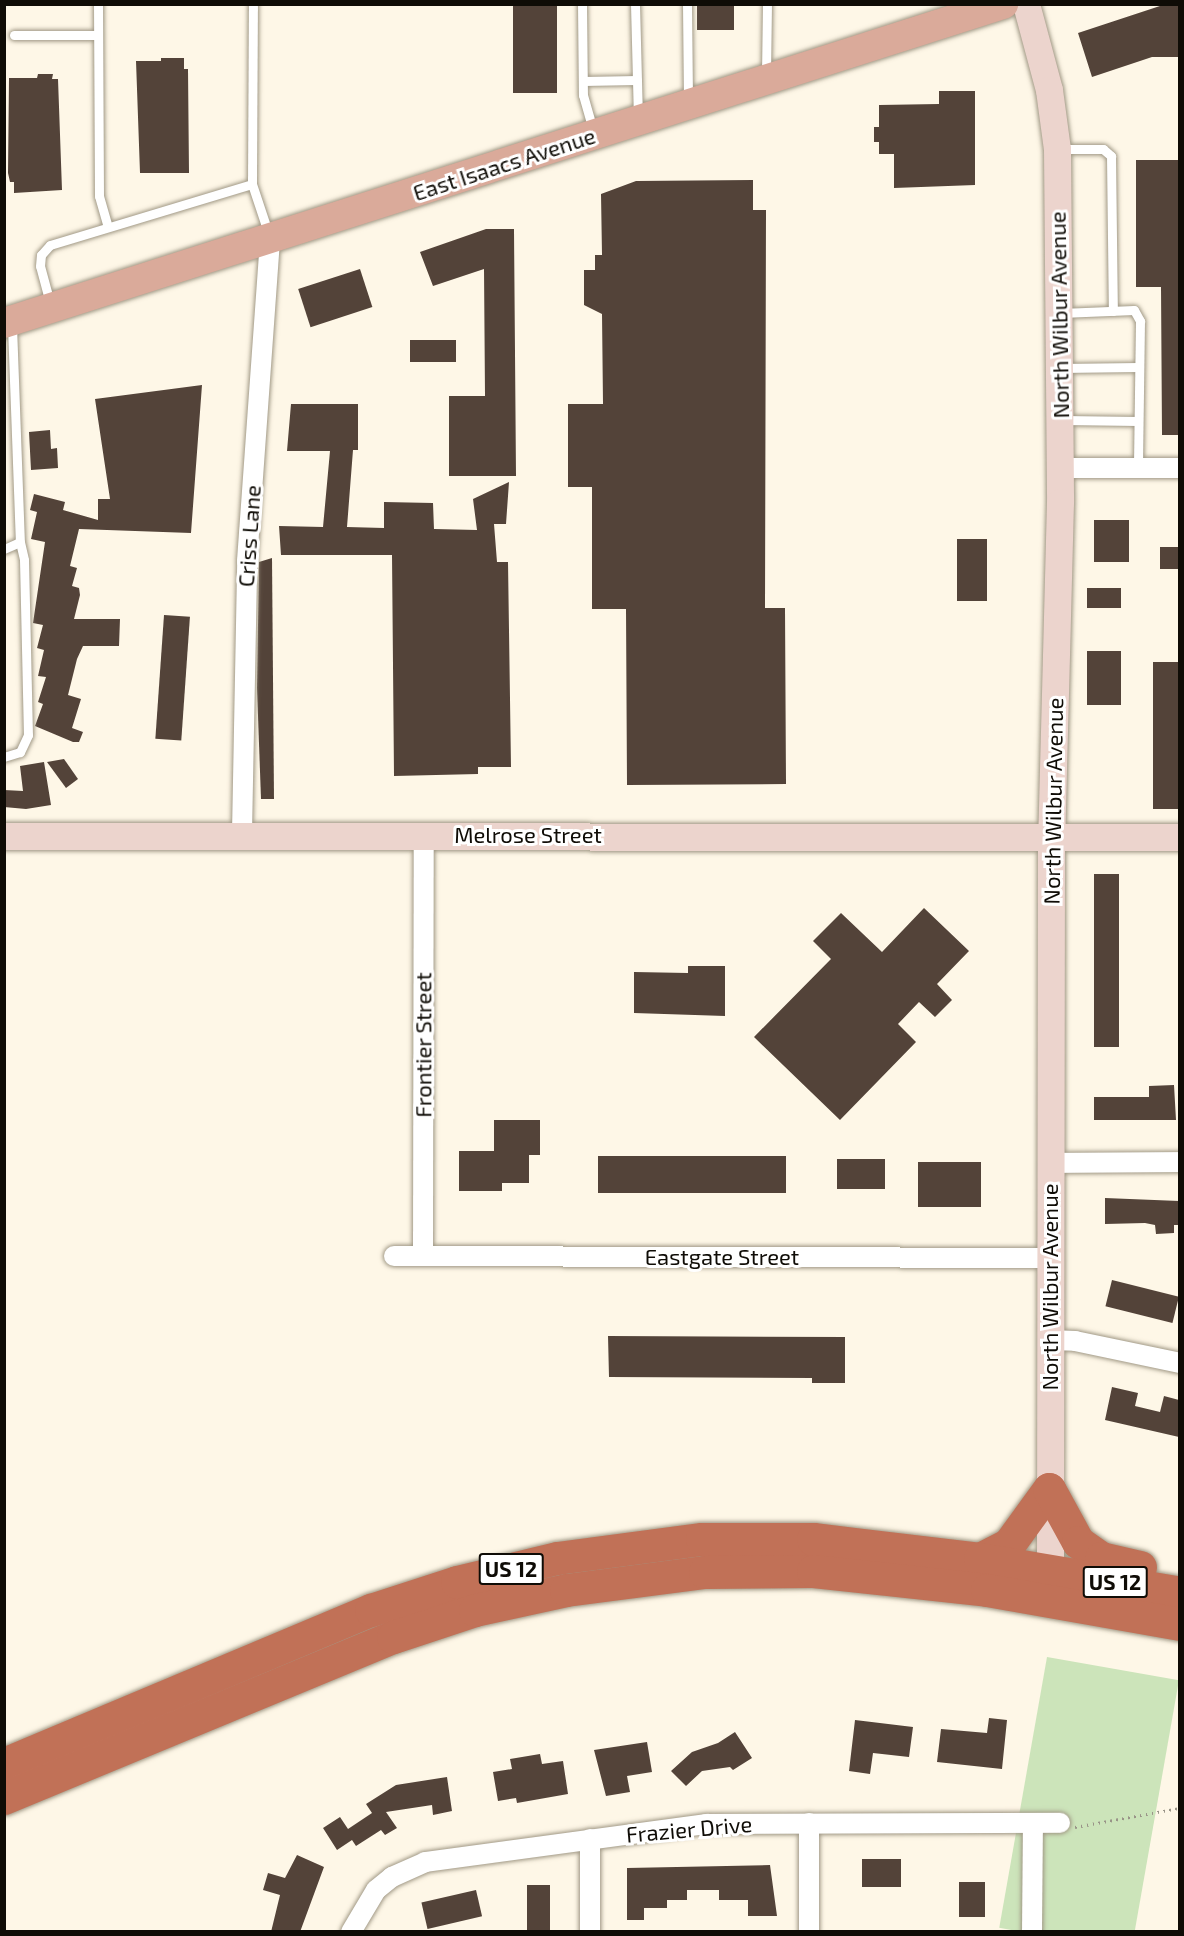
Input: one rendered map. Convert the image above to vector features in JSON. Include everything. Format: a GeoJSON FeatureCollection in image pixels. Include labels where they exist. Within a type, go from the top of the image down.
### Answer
{"type":"FeatureCollection","features":[{"type":"Feature","properties":{"kind":"highway"},"geometry":{"type":"LineString","coordinates":[[980,1559],[1009,1544],[1049,1490],[1078,1542],[1101,1558],[1179,1577]]}},
{"type":"Feature","properties":{"kind":"highway","name":"US 12"},"geometry":{"type":"LineString","coordinates":[[4,1764],[371,1610],[457,1582],[557,1558],[702,1539],[813,1539],[980,1559],[1050,1586],[1179,1624]]}},
{"type":"Feature","properties":{"kind":"highway","name":"US 12"},"geometry":{"type":"LineString","coordinates":[[4,1798],[393,1637],[475,1610],[566,1590],[705,1572],[813,1571],[895,1578],[1179,1593]]}},
{"type":"Feature","properties":{"kind":"main road","name":"East Isaacs Avenue"},"geometry":{"type":"LineString","coordinates":[[8,322],[1003,4]]}},
{"type":"Feature","properties":{"kind":"main road","name":"North Wilbur Avenue"},"geometry":{"type":"LineString","coordinates":[[1026,4],[1049,90],[1057,149],[1060,420],[1051,836],[1050,1586]]}},
{"type":"Feature","properties":{"kind":"main road","name":"Melrose Street"},"geometry":{"type":"LineString","coordinates":[[4,836],[242,834],[1179,837]]}},
{"type":"Feature","properties":{"kind":"street","name":"Criss Lane"},"geometry":{"type":"LineString","coordinates":[[242,834],[247,561],[270,239]]}},
{"type":"Feature","properties":{"kind":"street"},"geometry":{"type":"LineString","coordinates":[[1059,468],[1179,468]]}},
{"type":"Feature","properties":{"kind":"street","name":"Frontier Street"},"geometry":{"type":"LineString","coordinates":[[423,1256],[424,835]]}},
{"type":"Feature","properties":{"kind":"street"},"geometry":{"type":"LineString","coordinates":[[1050,1163],[1179,1162]]}},
{"type":"Feature","properties":{"kind":"street","name":"Eastgate Street"},"geometry":{"type":"LineString","coordinates":[[394,1256],[1050,1258]]}},
{"type":"Feature","properties":{"kind":"street"},"geometry":{"type":"LineString","coordinates":[[1050,1340],[1075,1341],[1179,1363]]}},
{"type":"Feature","properties":{"kind":"street"},"geometry":{"type":"LineString","coordinates":[[809,1823],[809,1932]]}},
{"type":"Feature","properties":{"kind":"street"},"geometry":{"type":"LineString","coordinates":[[1032,1932],[1033,1823]]}},
{"type":"Feature","properties":{"kind":"street","name":"Frazier Drive"},"geometry":{"type":"LineString","coordinates":[[351,1932],[376,1890],[409,1869],[425,1862],[706,1824],[1060,1823]]}},
{"type":"Feature","properties":{"kind":"street"},"geometry":{"type":"LineString","coordinates":[[590,1839],[590,1932]]}},
{"type":"Feature","properties":{"kind":"lane"},"geometry":{"type":"LineString","coordinates":[[98,4],[99,196],[108,227]]}},
{"type":"Feature","properties":{"kind":"lane"},"geometry":{"type":"LineString","coordinates":[[253,4],[252,184],[270,239]]}},
{"type":"Feature","properties":{"kind":"lane"},"geometry":{"type":"LineString","coordinates":[[582,4],[582,95],[595,135]]}},
{"type":"Feature","properties":{"kind":"lane"},"geometry":{"type":"LineString","coordinates":[[635,4],[639,121]]}},
{"type":"Feature","properties":{"kind":"lane"},"geometry":{"type":"LineString","coordinates":[[687,4],[688,105]]}},
{"type":"Feature","properties":{"kind":"lane"},"geometry":{"type":"LineString","coordinates":[[766,4],[766,80]]}},
{"type":"Feature","properties":{"kind":"lane"},"geometry":{"type":"LineString","coordinates":[[14,35],[98,35]]}},
{"type":"Feature","properties":{"kind":"lane"},"geometry":{"type":"LineString","coordinates":[[582,81],[637,80]]}},
{"type":"Feature","properties":{"kind":"lane"},"geometry":{"type":"LineString","coordinates":[[1057,149],[1103,148],[1111,156],[1113,311]]}},
{"type":"Feature","properties":{"kind":"lane"},"geometry":{"type":"LineString","coordinates":[[51,309],[41,255],[50,245],[252,184]]}},
{"type":"Feature","properties":{"kind":"lane"},"geometry":{"type":"LineString","coordinates":[[1058,313],[1134,310],[1140,321],[1138,468]]}},
{"type":"Feature","properties":{"kind":"lane"},"geometry":{"type":"LineString","coordinates":[[4,757],[20,752],[28,735],[26,578],[20,542],[8,322]]}},
{"type":"Feature","properties":{"kind":"lane"},"geometry":{"type":"LineString","coordinates":[[1059,368],[1139,367]]}},
{"type":"Feature","properties":{"kind":"lane"},"geometry":{"type":"LineString","coordinates":[[1060,420],[1138,421]]}},
{"type":"Feature","properties":{"kind":"lane"},"geometry":{"type":"LineString","coordinates":[[4,549],[20,542]]}},
{"type":"Feature","properties":{"kind":"path"},"geometry":{"type":"LineString","coordinates":[[1060,1823],[1064,1828],[1089,1826],[1179,1808]]}},
{"type":"Feature","properties":{"kind":"green space"},"geometry":{"type":"Polygon","coordinates":[[[1047,1657],[1179,1680],[1135,1932],[1023,1932],[999,1928],[1047,1657]]]}},
{"type":"Feature","properties":{"kind":"building"},"geometry":{"type":"Polygon","coordinates":[[[513,4],[557,4],[557,93],[513,93],[513,4]]]}},
{"type":"Feature","properties":{"kind":"building"},"geometry":{"type":"Polygon","coordinates":[[[697,4],[734,4],[734,30],[697,30],[697,4]]]}},
{"type":"Feature","properties":{"kind":"building"},"geometry":{"type":"Polygon","coordinates":[[[1166,4],[1179,4],[1179,57],[1152,57],[1092,77],[1078,33],[1166,4]]]}},
{"type":"Feature","properties":{"kind":"building"},"geometry":{"type":"Polygon","coordinates":[[[161,58],[184,58],[184,69],[188,69],[189,173],[140,173],[136,61],[161,61],[161,58]]]}},
{"type":"Feature","properties":{"kind":"building"},"geometry":{"type":"Polygon","coordinates":[[[38,74],[53,74],[52,79],[58,79],[62,190],[14,193],[14,182],[10,182],[8,173],[9,78],[37,78],[38,74]]]}},
{"type":"Feature","properties":{"kind":"building"},"geometry":{"type":"Polygon","coordinates":[[[939,91],[975,91],[975,185],[894,188],[894,154],[879,154],[879,142],[874,142],[874,127],[879,127],[879,105],[939,104],[939,91]]]}},
{"type":"Feature","properties":{"kind":"building"},"geometry":{"type":"Polygon","coordinates":[[[1136,160],[1179,160],[1179,435],[1162,435],[1161,287],[1136,287],[1136,160]]]}},
{"type":"Feature","properties":{"kind":"building"},"geometry":{"type":"Polygon","coordinates":[[[753,180],[753,210],[766,210],[765,608],[785,608],[786,784],[627,785],[626,609],[592,609],[592,487],[568,487],[568,404],[603,404],[602,314],[584,305],[584,270],[595,270],[595,255],[602,255],[601,194],[636,181],[753,180]]]}},
{"type":"Feature","properties":{"kind":"building"},"geometry":{"type":"Polygon","coordinates":[[[486,229],[514,229],[516,476],[449,476],[449,396],[485,396],[484,269],[433,286],[420,252],[486,229]]]}},
{"type":"Feature","properties":{"kind":"building"},"geometry":{"type":"Polygon","coordinates":[[[360,269],[372,307],[311,327],[298,289],[360,269]]]}},
{"type":"Feature","properties":{"kind":"building"},"geometry":{"type":"Polygon","coordinates":[[[410,340],[456,340],[456,362],[410,362],[410,340]]]}},
{"type":"Feature","properties":{"kind":"building"},"geometry":{"type":"Polygon","coordinates":[[[202,385],[191,533],[79,529],[70,566],[77,568],[72,586],[79,588],[80,595],[74,619],[120,619],[119,646],[83,646],[77,659],[68,695],[81,699],[72,728],[83,732],[79,742],[73,742],[35,726],[43,704],[38,702],[46,677],[38,676],[44,650],[37,648],[43,625],[33,623],[45,542],[31,539],[37,512],[30,510],[34,494],[65,502],[63,510],[98,520],[98,499],[110,499],[95,399],[202,385]]]}},
{"type":"Feature","properties":{"kind":"building"},"geometry":{"type":"Polygon","coordinates":[[[291,404],[358,404],[358,450],[353,450],[347,527],[384,528],[384,502],[433,503],[434,529],[477,530],[473,499],[509,482],[506,524],[494,524],[497,562],[508,562],[511,767],[478,767],[478,774],[394,776],[392,555],[281,555],[279,526],[323,527],[330,451],[287,451],[291,404]]]}},
{"type":"Feature","properties":{"kind":"building"},"geometry":{"type":"Polygon","coordinates":[[[50,430],[51,449],[57,448],[58,468],[31,470],[29,432],[50,430]]]}},
{"type":"Feature","properties":{"kind":"building"},"geometry":{"type":"Polygon","coordinates":[[[1094,520],[1129,520],[1129,562],[1094,562],[1094,520]]]}},
{"type":"Feature","properties":{"kind":"building"},"geometry":{"type":"Polygon","coordinates":[[[957,539],[987,539],[987,601],[957,601],[957,539]]]}},
{"type":"Feature","properties":{"kind":"building"},"geometry":{"type":"Polygon","coordinates":[[[1160,547],[1179,547],[1179,569],[1160,569],[1160,547]]]}},
{"type":"Feature","properties":{"kind":"building"},"geometry":{"type":"Polygon","coordinates":[[[272,558],[274,799],[261,799],[257,688],[259,562],[272,558]]]}},
{"type":"Feature","properties":{"kind":"building"},"geometry":{"type":"Polygon","coordinates":[[[1087,588],[1121,588],[1121,608],[1087,608],[1087,588]]]}},
{"type":"Feature","properties":{"kind":"building"},"geometry":{"type":"Polygon","coordinates":[[[164,615],[190,617],[181,741],[155,739],[164,615]]]}},
{"type":"Feature","properties":{"kind":"building"},"geometry":{"type":"Polygon","coordinates":[[[1087,651],[1121,651],[1121,705],[1087,705],[1087,651]]]}},
{"type":"Feature","properties":{"kind":"building"},"geometry":{"type":"Polygon","coordinates":[[[1153,662],[1179,662],[1179,809],[1153,809],[1153,662]]]}},
{"type":"Feature","properties":{"kind":"building"},"geometry":{"type":"Polygon","coordinates":[[[64,759],[78,779],[66,788],[47,762],[64,759]]]}},
{"type":"Feature","properties":{"kind":"building"},"geometry":{"type":"Polygon","coordinates":[[[44,762],[51,805],[26,809],[4,807],[4,790],[23,791],[20,766],[44,762]]]}},
{"type":"Feature","properties":{"kind":"building"},"geometry":{"type":"Polygon","coordinates":[[[1094,874],[1119,874],[1119,1047],[1094,1047],[1094,874]]]}},
{"type":"Feature","properties":{"kind":"building"},"geometry":{"type":"Polygon","coordinates":[[[924,908],[969,951],[937,984],[952,1000],[935,1017],[919,1002],[898,1024],[916,1042],[840,1120],[754,1037],[831,959],[813,941],[841,913],[882,952],[924,908]]]}},
{"type":"Feature","properties":{"kind":"building"},"geometry":{"type":"Polygon","coordinates":[[[688,966],[725,966],[725,1016],[634,1013],[634,972],[688,973],[688,966]]]}},
{"type":"Feature","properties":{"kind":"building"},"geometry":{"type":"Polygon","coordinates":[[[1174,1085],[1176,1120],[1094,1120],[1094,1097],[1149,1097],[1149,1086],[1174,1085]]]}},
{"type":"Feature","properties":{"kind":"building"},"geometry":{"type":"Polygon","coordinates":[[[494,1120],[540,1120],[540,1155],[529,1155],[529,1183],[502,1183],[502,1191],[459,1191],[459,1151],[494,1151],[494,1120]]]}},
{"type":"Feature","properties":{"kind":"building"},"geometry":{"type":"Polygon","coordinates":[[[598,1156],[786,1156],[786,1193],[598,1193],[598,1156]]]}},
{"type":"Feature","properties":{"kind":"building"},"geometry":{"type":"Polygon","coordinates":[[[837,1159],[885,1159],[885,1189],[837,1189],[837,1159]]]}},
{"type":"Feature","properties":{"kind":"building"},"geometry":{"type":"Polygon","coordinates":[[[918,1162],[981,1162],[981,1207],[918,1207],[918,1162]]]}},
{"type":"Feature","properties":{"kind":"building"},"geometry":{"type":"Polygon","coordinates":[[[1105,1198],[1179,1201],[1179,1225],[1174,1225],[1174,1233],[1156,1234],[1155,1225],[1145,1223],[1105,1224],[1105,1198]]]}},
{"type":"Feature","properties":{"kind":"building"},"geometry":{"type":"Polygon","coordinates":[[[1112,1280],[1179,1297],[1172,1323],[1105,1306],[1112,1280]]]}},
{"type":"Feature","properties":{"kind":"building"},"geometry":{"type":"Polygon","coordinates":[[[608,1336],[845,1337],[845,1383],[812,1383],[812,1378],[609,1377],[608,1336]]]}},
{"type":"Feature","properties":{"kind":"building"},"geometry":{"type":"Polygon","coordinates":[[[1112,1387],[1138,1393],[1135,1406],[1160,1412],[1164,1396],[1179,1400],[1179,1437],[1105,1420],[1112,1387]]]}},
{"type":"Feature","properties":{"kind":"building"},"geometry":{"type":"Polygon","coordinates":[[[989,1718],[1007,1720],[1002,1769],[937,1762],[941,1729],[987,1733],[989,1718]]]}},
{"type":"Feature","properties":{"kind":"building"},"geometry":{"type":"Polygon","coordinates":[[[855,1720],[913,1727],[909,1757],[873,1753],[870,1774],[849,1771],[855,1720]]]}},
{"type":"Feature","properties":{"kind":"building"},"geometry":{"type":"Polygon","coordinates":[[[735,1732],[752,1758],[733,1770],[730,1767],[702,1771],[686,1786],[671,1771],[692,1752],[718,1743],[735,1732]]]}},
{"type":"Feature","properties":{"kind":"building"},"geometry":{"type":"Polygon","coordinates":[[[647,1742],[652,1772],[627,1776],[630,1792],[606,1796],[594,1750],[647,1742]]]}},
{"type":"Feature","properties":{"kind":"building"},"geometry":{"type":"Polygon","coordinates":[[[540,1754],[542,1764],[563,1761],[568,1794],[517,1803],[516,1798],[498,1801],[493,1772],[512,1769],[510,1759],[540,1754]]]}},
{"type":"Feature","properties":{"kind":"building"},"geometry":{"type":"Polygon","coordinates":[[[447,1777],[452,1811],[433,1815],[432,1805],[386,1812],[397,1828],[385,1835],[381,1830],[356,1846],[352,1840],[337,1850],[323,1828],[340,1817],[348,1829],[372,1813],[366,1804],[396,1785],[447,1777]]]}},
{"type":"Feature","properties":{"kind":"building"},"geometry":{"type":"Polygon","coordinates":[[[297,1855],[324,1867],[300,1932],[271,1932],[280,1895],[263,1890],[268,1873],[285,1878],[297,1855]]]}},
{"type":"Feature","properties":{"kind":"building"},"geometry":{"type":"Polygon","coordinates":[[[862,1859],[901,1859],[901,1887],[862,1887],[862,1859]]]}},
{"type":"Feature","properties":{"kind":"building"},"geometry":{"type":"Polygon","coordinates":[[[770,1865],[777,1916],[748,1916],[748,1900],[719,1900],[719,1890],[687,1890],[687,1900],[667,1900],[667,1908],[644,1908],[644,1920],[627,1920],[627,1868],[770,1865]]]}},
{"type":"Feature","properties":{"kind":"building"},"geometry":{"type":"Polygon","coordinates":[[[959,1882],[985,1882],[985,1917],[959,1917],[959,1882]]]}},
{"type":"Feature","properties":{"kind":"building"},"geometry":{"type":"Polygon","coordinates":[[[527,1885],[550,1885],[550,1932],[527,1932],[527,1885]]]}},
{"type":"Feature","properties":{"kind":"building"},"geometry":{"type":"Polygon","coordinates":[[[476,1890],[482,1916],[428,1929],[421,1903],[476,1890]]]}}]}
